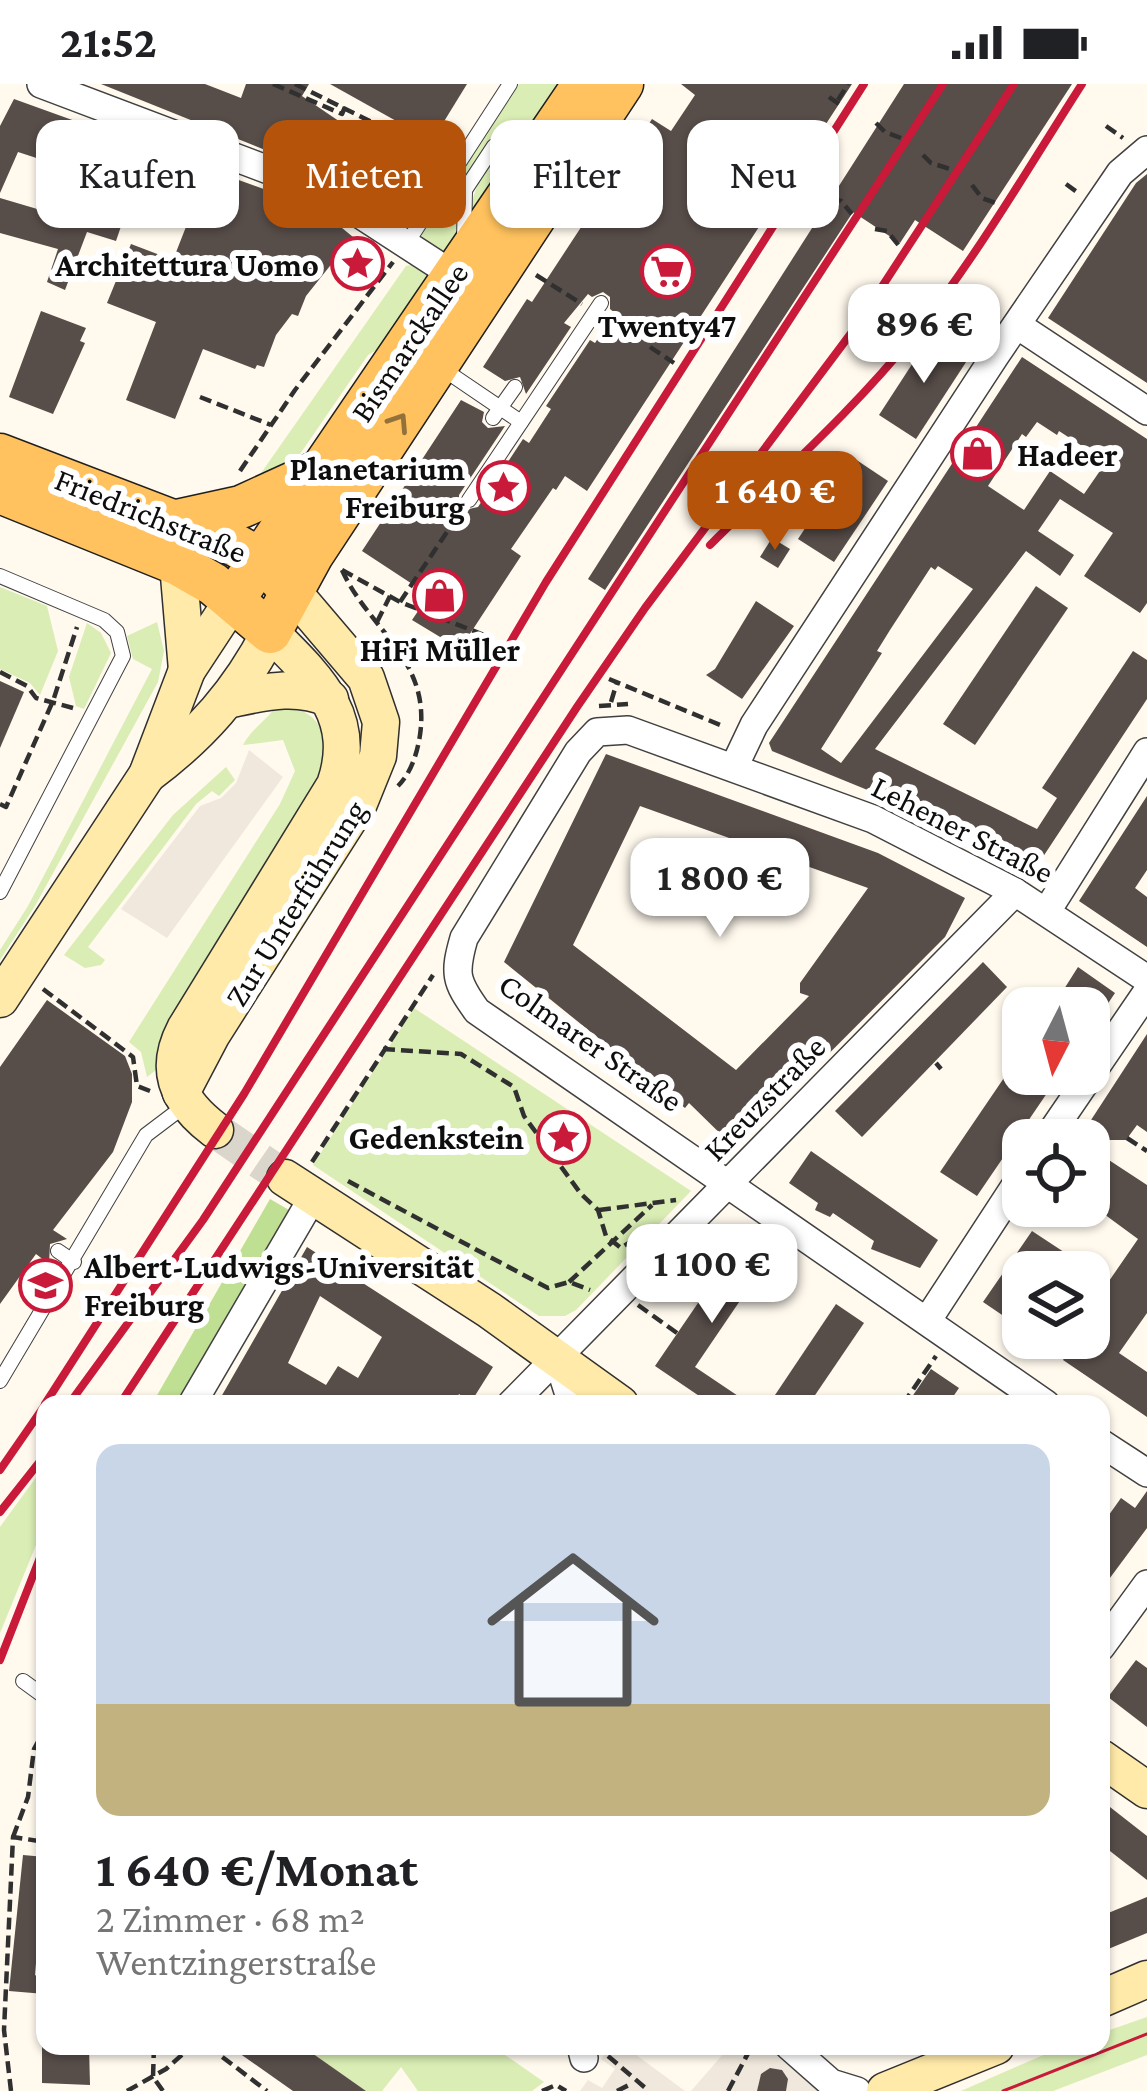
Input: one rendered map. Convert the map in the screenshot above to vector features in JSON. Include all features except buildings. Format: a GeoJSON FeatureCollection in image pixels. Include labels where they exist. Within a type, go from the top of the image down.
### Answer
{"type":"FeatureCollection","features":[{"type":"Feature","properties":{"kind":"main road","name":"Bismarckallee"},"geometry":{"type":"LineString","coordinates":[[270,632],[422,354],[460,268],[584,84]]}},
{"type":"Feature","properties":{"kind":"main road","name":"Bismarckallee"},"geometry":{"type":"LineString","coordinates":[[233,600],[323,469],[422,354],[622,84]]}},
{"type":"Feature","properties":{"kind":"main road","name":"Friedrichstraße"},"geometry":{"type":"LineString","coordinates":[[0,455],[127,522],[178,564],[233,600]]}},
{"type":"Feature","properties":{"kind":"main road"},"geometry":{"type":"LineString","coordinates":[[177,521],[242,507],[323,469]]}},
{"type":"Feature","properties":{"kind":"main road","name":"Friedrichstraße"},"geometry":{"type":"LineString","coordinates":[[0,492],[127,522],[177,521],[236,544],[262,560],[292,591]]}},
{"type":"Feature","properties":{"kind":"main road"},"geometry":{"type":"LineString","coordinates":[[178,564],[187,670]]}},
{"type":"Feature","properties":{"kind":"main road","name":"Zur Unterführung"},"geometry":{"type":"LineString","coordinates":[[184,1098],[212,1034],[359,802],[378,756],[381,722],[366,678],[292,591]]}},
{"type":"Feature","properties":{"kind":"main road"},"geometry":{"type":"LineString","coordinates":[[9,986],[147,775],[187,670],[233,600]]}},
{"type":"Feature","properties":{"kind":"main road","name":"Zur Unterführung"},"geometry":{"type":"LineString","coordinates":[[184,1098],[174,1072],[178,1042],[335,785],[343,753],[341,725],[330,699],[270,632],[233,600]]}},
{"type":"Feature","properties":{"kind":"main road"},"geometry":{"type":"LineString","coordinates":[[147,775],[201,732],[231,699],[270,632]]}},
{"type":"Feature","properties":{"kind":"main road"},"geometry":{"type":"LineString","coordinates":[[231,699],[308,689],[330,699]]}},
{"type":"Feature","properties":{"kind":"main road"},"geometry":{"type":"LineString","coordinates":[[184,1098],[215,1130]]}},
{"type":"Feature","properties":{"kind":"main road"},"geometry":{"type":"LineString","coordinates":[[307,1183],[608,1395]]}},
{"type":"Feature","properties":{"kind":"main road"},"geometry":{"type":"LineString","coordinates":[[1110,1764],[1147,1790]]}},
{"type":"Feature","properties":{"kind":"main road"},"geometry":{"type":"LineString","coordinates":[[1110,1995],[1147,1979]]}},
{"type":"Feature","properties":{"kind":"main road"},"geometry":{"type":"LineString","coordinates":[[885,2091],[973,2055]]}},
{"type":"Feature","properties":{"kind":"main road"},"geometry":{"type":"LineString","coordinates":[[923,2091],[981,2055]]}},
{"type":"Feature","properties":{"kind":"street"},"geometry":{"type":"LineString","coordinates":[[41,84],[324,191],[406,243],[460,268]]}},
{"type":"Feature","properties":{"kind":"street"},"geometry":{"type":"LineString","coordinates":[[739,754],[1120,173],[1147,150]]}},
{"type":"Feature","properties":{"kind":"street"},"geometry":{"type":"LineString","coordinates":[[1017,326],[1147,411]]}},
{"type":"Feature","properties":{"kind":"street","name":"Colmarer Straße"},"geometry":{"type":"LineString","coordinates":[[739,754],[628,730],[597,732],[578,752],[464,938],[455,969],[461,990],[477,1011],[1033,1395]]}},
{"type":"Feature","properties":{"kind":"street"},"geometry":{"type":"LineString","coordinates":[[1047,911],[1147,752]]}},
{"type":"Feature","properties":{"kind":"street","name":"Lehener Straße"},"geometry":{"type":"LineString","coordinates":[[739,754],[1015,892],[1147,979]]}},
{"type":"Feature","properties":{"kind":"street","name":"Kreuzstraße"},"geometry":{"type":"LineString","coordinates":[[520,1395],[1015,892]]}},
{"type":"Feature","properties":{"kind":"street"},"geometry":{"type":"LineString","coordinates":[[1060,1119],[1147,992]]}},
{"type":"Feature","properties":{"kind":"street"},"geometry":{"type":"LineString","coordinates":[[197,1395],[307,1183]]}},
{"type":"Feature","properties":{"kind":"street"},"geometry":{"type":"LineString","coordinates":[[938,1328],[1002,1212]]}},
{"type":"Feature","properties":{"kind":"street"},"geometry":{"type":"LineString","coordinates":[[557,1357],[569,1395]]}},
{"type":"Feature","properties":{"kind":"street"},"geometry":{"type":"LineString","coordinates":[[1110,1449],[1147,1473]]}},
{"type":"Feature","properties":{"kind":"street"},"geometry":{"type":"LineString","coordinates":[[1110,1635],[1146,1586]]}},
{"type":"Feature","properties":{"kind":"street"},"geometry":{"type":"LineString","coordinates":[[799,2055],[831,2083],[857,2091]]}},
{"type":"Feature","properties":{"kind":"lane","name":"Bismarckallee"},"geometry":{"type":"LineString","coordinates":[[466,153],[510,84]]}},
{"type":"Feature","properties":{"kind":"lane"},"geometry":{"type":"LineString","coordinates":[[460,268],[466,190],[490,152]]}},
{"type":"Feature","properties":{"kind":"lane","name":"Bismarckallee"},"geometry":{"type":"LineString","coordinates":[[406,243],[416,228]]}},
{"type":"Feature","properties":{"kind":"lane"},"geometry":{"type":"LineString","coordinates":[[469,500],[598,308]]}},
{"type":"Feature","properties":{"kind":"lane"},"geometry":{"type":"LineString","coordinates":[[422,354],[497,413],[521,422]]}},
{"type":"Feature","properties":{"kind":"lane"},"geometry":{"type":"LineString","coordinates":[[497,413],[515,387]]}},
{"type":"Feature","properties":{"kind":"lane"},"geometry":{"type":"LineString","coordinates":[[0,576],[104,620],[117,632],[123,656],[0,892]]}},
{"type":"Feature","properties":{"kind":"lane"},"geometry":{"type":"LineString","coordinates":[[0,1381],[146,1136],[184,1098]]}},
{"type":"Feature","properties":{"kind":"lane"},"geometry":{"type":"LineString","coordinates":[[58,1251],[74,1262]]}},
{"type":"Feature","properties":{"kind":"lane"},"geometry":{"type":"LineString","coordinates":[[23,1681],[36,1690]]}},
{"type":"Feature","properties":{"kind":"path"},"geometry":{"type":"LineString","coordinates":[[273,84],[342,114],[345,106]]}},
{"type":"Feature","properties":{"kind":"path"},"geometry":{"type":"LineString","coordinates":[[295,84],[372,120]]}},
{"type":"Feature","properties":{"kind":"path"},"geometry":{"type":"LineString","coordinates":[[829,97],[840,103],[848,84]]}},
{"type":"Feature","properties":{"kind":"path"},"geometry":{"type":"LineString","coordinates":[[876,123],[901,138]]}},
{"type":"Feature","properties":{"kind":"path"},"geometry":{"type":"LineString","coordinates":[[923,154],[950,169]]}},
{"type":"Feature","properties":{"kind":"path"},"geometry":{"type":"LineString","coordinates":[[972,184],[982,198],[996,202]]}},
{"type":"Feature","properties":{"kind":"path"},"geometry":{"type":"LineString","coordinates":[[839,200],[852,214]]}},
{"type":"Feature","properties":{"kind":"path"},"geometry":{"type":"LineString","coordinates":[[874,230],[887,231],[900,247]]}},
{"type":"Feature","properties":{"kind":"path"},"geometry":{"type":"LineString","coordinates":[[242,507],[234,480],[406,243]]}},
{"type":"Feature","properties":{"kind":"path"},"geometry":{"type":"LineString","coordinates":[[531,272],[598,308]]}},
{"type":"Feature","properties":{"kind":"path"},"geometry":{"type":"LineString","coordinates":[[650,347],[674,363]]}},
{"type":"Feature","properties":{"kind":"path"},"geometry":{"type":"LineString","coordinates":[[200,397],[271,425]]}},
{"type":"Feature","properties":{"kind":"path"},"geometry":{"type":"LineString","coordinates":[[400,602],[457,518]]}},
{"type":"Feature","properties":{"kind":"path"},"geometry":{"type":"LineString","coordinates":[[342,570],[400,602],[484,634]]}},
{"type":"Feature","properties":{"kind":"path"},"geometry":{"type":"LineString","coordinates":[[377,622],[390,596]]}},
{"type":"Feature","properties":{"kind":"path"},"geometry":{"type":"LineString","coordinates":[[0,804],[6,807],[53,701],[83,611]]}},
{"type":"Feature","properties":{"kind":"path"},"geometry":{"type":"LineString","coordinates":[[0,671],[27,686],[35,698],[94,717]]}},
{"type":"Feature","properties":{"kind":"path"},"geometry":{"type":"LineString","coordinates":[[628,703],[611,702],[613,680],[722,724],[739,754]]}},
{"type":"Feature","properties":{"kind":"path"},"geometry":{"type":"LineString","coordinates":[[455,969],[432,975],[383,1048],[307,1183],[548,1288],[569,1282],[652,1205]]}},
{"type":"Feature","properties":{"kind":"path"},"geometry":{"type":"LineString","coordinates":[[9,986],[133,1057],[137,1086]]}},
{"type":"Feature","properties":{"kind":"path"},"geometry":{"type":"LineString","coordinates":[[383,1048],[461,1054],[514,1087],[524,1116],[598,1210],[610,1240],[621,1248],[630,1242],[650,1263]]}},
{"type":"Feature","properties":{"kind":"path"},"geometry":{"type":"LineString","coordinates":[[1127,1138],[1147,1151]]}},
{"type":"Feature","properties":{"kind":"path"},"geometry":{"type":"LineString","coordinates":[[598,1210],[674,1199],[704,1209]]}},
{"type":"Feature","properties":{"kind":"path"},"geometry":{"type":"LineString","coordinates":[[674,1239],[719,1272]]}},
{"type":"Feature","properties":{"kind":"path"},"geometry":{"type":"LineString","coordinates":[[569,1282],[614,1299],[677,1334]]}},
{"type":"Feature","properties":{"kind":"path"},"geometry":{"type":"LineString","coordinates":[[907,1395],[938,1328]]}},
{"type":"Feature","properties":{"kind":"path"},"geometry":{"type":"LineString","coordinates":[[11,2091],[4,2030],[13,1837],[28,1797],[36,1745]]}},
{"type":"Feature","properties":{"kind":"path"},"geometry":{"type":"LineString","coordinates":[[13,1837],[36,1841]]}},
{"type":"Feature","properties":{"kind":"path"},"geometry":{"type":"LineString","coordinates":[[154,2055],[153,2077],[164,2091]]}},
{"type":"Feature","properties":{"kind":"path"},"geometry":{"type":"LineString","coordinates":[[128,2091],[181,2055]]}},
{"type":"Feature","properties":{"kind":"path"},"geometry":{"type":"LineString","coordinates":[[220,2055],[267,2091]]}},
{"type":"Feature","properties":{"kind":"path"},"geometry":{"type":"LineString","coordinates":[[593,2055],[649,2091]]}},
{"type":"Feature","properties":{"kind":"path"},"geometry":{"type":"LineString","coordinates":[[728,2091],[747,2057],[744,2055]]}},
{"type":"Feature","properties":{"kind":"path"},"geometry":{"type":"LineString","coordinates":[[617,2091],[634,2082]]}},
{"type":"Feature","properties":{"kind":"path"},"geometry":{"type":"LineString","coordinates":[[542,2091],[556,2085],[566,2091]]}},
{"type":"Feature","properties":{"kind":"green space"},"geometry":{"type":"Polygon","coordinates":[[[519,84],[570,84],[545,120],[496,120],[519,84]]]}},
{"type":"Feature","properties":{"kind":"green space"},"geometry":{"type":"Polygon","coordinates":[[[490,129],[490,158],[466,183],[466,166],[490,129]]]}},
{"type":"Feature","properties":{"kind":"green space"},"geometry":{"type":"Polygon","coordinates":[[[490,163],[490,201],[472,227],[474,196],[490,163]]]}},
{"type":"Feature","properties":{"kind":"green space"},"geometry":{"type":"Polygon","coordinates":[[[426,228],[458,228],[457,248],[448,255],[423,245],[426,228]]]}},
{"type":"Feature","properties":{"kind":"green space"},"geometry":{"type":"Polygon","coordinates":[[[416,264],[431,279],[403,334],[368,355],[289,470],[259,476],[406,266],[416,264]]]}},
{"type":"Feature","properties":{"kind":"green space"},"geometry":{"type":"Polygon","coordinates":[[[0,587],[47,606],[58,651],[40,695],[30,683],[0,669],[0,587]]]}},
{"type":"Feature","properties":{"kind":"green space"},"geometry":{"type":"Polygon","coordinates":[[[157,622],[164,651],[158,682],[35,906],[0,960],[0,950],[28,906],[152,669],[133,659],[127,636],[157,622]]]}},
{"type":"Feature","properties":{"kind":"green space"},"geometry":{"type":"Polygon","coordinates":[[[87,623],[101,633],[111,653],[84,709],[76,706],[69,677],[87,623]]]}},
{"type":"Feature","properties":{"kind":"green space"},"geometry":{"type":"Polygon","coordinates":[[[279,702],[306,713],[320,728],[323,749],[317,778],[179,1012],[156,1070],[147,1077],[141,1052],[129,1042],[280,804],[295,771],[283,740],[243,745],[279,702]]]}},
{"type":"Feature","properties":{"kind":"green space"},"geometry":{"type":"Polygon","coordinates":[[[226,767],[235,780],[219,796],[212,791],[196,804],[88,947],[105,960],[101,965],[85,968],[64,955],[173,815],[226,767]]]}},
{"type":"Feature","properties":{"kind":"green space"},"geometry":{"type":"Polygon","coordinates":[[[414,1008],[691,1191],[565,1316],[539,1316],[313,1165],[414,1008]]]}},
{"type":"Feature","properties":{"kind":"green space"},"geometry":{"type":"Polygon","coordinates":[[[270,1199],[289,1210],[181,1395],[157,1395],[270,1199]]]}},
{"type":"Feature","properties":{"kind":"green space"},"geometry":{"type":"Polygon","coordinates":[[[36,1477],[36,1545],[0,1633],[0,1527],[36,1477]]]}},
{"type":"Feature","properties":{"kind":"green space"},"geometry":{"type":"Polygon","coordinates":[[[1147,2017],[1147,2055],[1053,2091],[961,2091],[1043,2055],[1110,2055],[1110,2030],[1147,2017]]]}},
{"type":"Feature","properties":{"kind":"green space"},"geometry":{"type":"Polygon","coordinates":[[[315,2055],[505,2055],[544,2082],[532,2091],[418,2091],[401,2067],[382,2091],[366,2091],[315,2055]]]}},
{"type":"Feature","properties":{"kind":"shaded area"},"geometry":{"type":"Polygon","coordinates":[[[249,750],[283,777],[167,938],[121,909],[200,806],[221,798],[236,783],[249,750]]]}},
{"type":"Feature","properties":{"kind":"shaded area"},"geometry":{"type":"Polygon","coordinates":[[[636,2055],[685,2091],[580,2091],[588,2080],[602,2088],[615,2069],[601,2059],[636,2055]]]}},
{"type":"Feature","properties":{"kind":"shaded area"},"geometry":{"type":"Polygon","coordinates":[[[722,2055],[781,2055],[819,2091],[785,2091],[788,2079],[782,2070],[771,2068],[761,2074],[758,2085],[762,2091],[691,2091],[722,2055]]]}},
{"type":"Feature","properties":{"kind":"tunnel"},"geometry":{"type":"LineString","coordinates":[[215,1130],[285,1178]]}},
{"type":"Feature","properties":{"kind":"tram line"},"geometry":{"type":"LineString","coordinates":[[1110,2049],[1147,2034]]}},
{"type":"Feature","properties":{"kind":"tram line"},"geometry":{"type":"LineString","coordinates":[[1003,2091],[1094,2055]]}},
{"type":"Feature","properties":{"kind":"railway"},"geometry":{"type":"LineString","coordinates":[[51,1395],[244,1094],[546,582],[864,84]]}},
{"type":"Feature","properties":{"kind":"railway"},"geometry":{"type":"LineString","coordinates":[[76,1395],[203,1220],[943,84]]}},
{"type":"Feature","properties":{"kind":"railway"},"geometry":{"type":"LineString","coordinates":[[126,1395],[577,707],[645,608],[855,328],[1014,84]]}},
{"type":"Feature","properties":{"kind":"railway"},"geometry":{"type":"LineString","coordinates":[[710,545],[841,417],[914,335],[981,243],[1082,84]]}},
{"type":"Feature","properties":{"kind":"railway"},"geometry":{"type":"LineString","coordinates":[[0,1470],[36,1418]]}},
{"type":"Feature","properties":{"kind":"railway"},"geometry":{"type":"LineString","coordinates":[[0,1512],[36,1466]]}},
{"type":"Feature","properties":{"kind":"railway"},"geometry":{"type":"LineString","coordinates":[[0,1660],[36,1568]]}},
{"type":"Feature","properties":{"kind":"place","name":"Architettura Uomo"},"geometry":{"type":"Point","coordinates":[358,264]}},
{"type":"Feature","properties":{"kind":"place","name":"Twenty47"},"geometry":{"type":"Point","coordinates":[667,271]}},
{"type":"Feature","properties":{"kind":"place","name":"Hadeer"},"geometry":{"type":"Point","coordinates":[978,454]}},
{"type":"Feature","properties":{"kind":"place","name":"Planetarium Freiburg"},"geometry":{"type":"Point","coordinates":[504,487]}},
{"type":"Feature","properties":{"kind":"place","name":"HiFi Müller"},"geometry":{"type":"Point","coordinates":[440,595]}},
{"type":"Feature","properties":{"kind":"place","name":"Gedenkstein"},"geometry":{"type":"Point","coordinates":[563,1137]}},
{"type":"Feature","properties":{"kind":"place","name":"Albert-Ludwigs-Universität Freiburg"},"geometry":{"type":"Point","coordinates":[45,1285]}}]}
